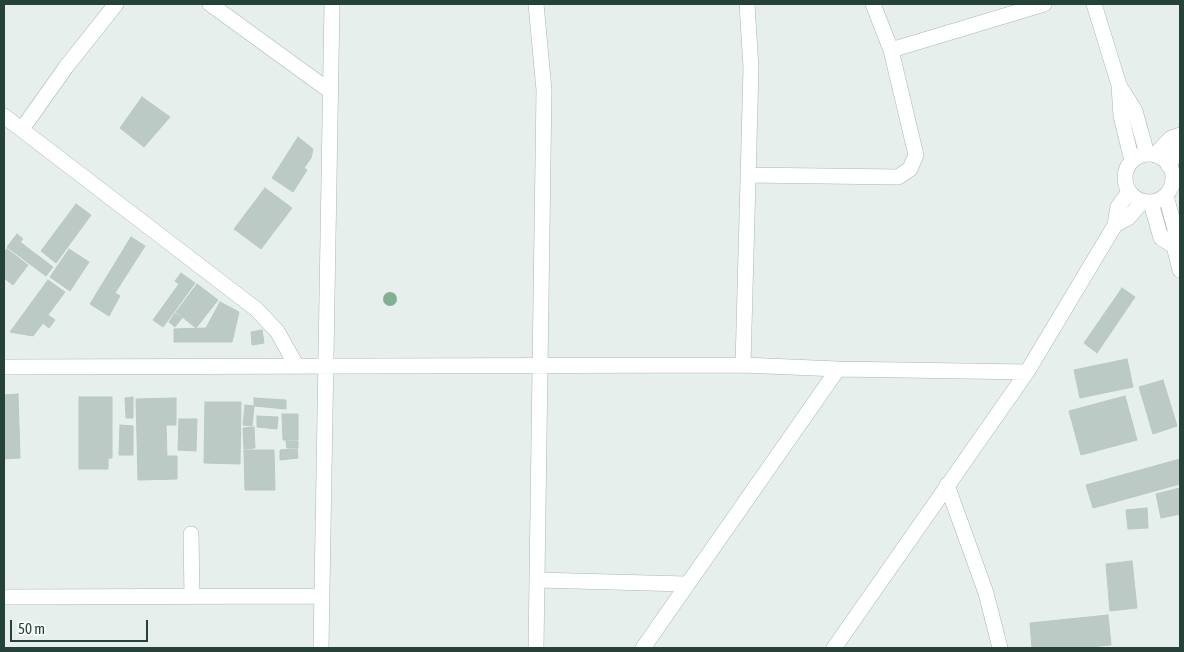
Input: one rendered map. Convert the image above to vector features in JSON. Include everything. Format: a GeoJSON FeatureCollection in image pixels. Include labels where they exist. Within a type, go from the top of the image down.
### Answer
{"type":"FeatureCollection","features":[{"type":"Feature","properties":{"kind":"street"},"geometry":{"type":"LineString","coordinates":[[22,129],[66,67],[116,4]]}},
{"type":"Feature","properties":{"kind":"street"},"geometry":{"type":"LineString","coordinates":[[210,4],[330,91]]}},
{"type":"Feature","properties":{"kind":"street"},"geometry":{"type":"LineString","coordinates":[[321,648],[332,4]]}},
{"type":"Feature","properties":{"kind":"street"},"geometry":{"type":"LineString","coordinates":[[536,4],[544,90],[536,648]]}},
{"type":"Feature","properties":{"kind":"street"},"geometry":{"type":"LineString","coordinates":[[743,364],[751,68],[747,4]]}},
{"type":"Feature","properties":{"kind":"street"},"geometry":{"type":"LineString","coordinates":[[748,175],[898,177],[910,169],[916,155],[891,50],[873,4]]}},
{"type":"Feature","properties":{"kind":"street"},"geometry":{"type":"LineString","coordinates":[[891,50],[1044,4]]}},
{"type":"Feature","properties":{"kind":"street"},"geometry":{"type":"LineString","coordinates":[[1094,4],[1119,85],[1121,116],[1132,161],[1125,176],[1129,192],[1146,202],[1161,238],[1174,246]]}},
{"type":"Feature","properties":{"kind":"street"},"geometry":{"type":"LineString","coordinates":[[1115,225],[1128,218],[1146,202],[1166,196],[1171,189],[1173,181],[1168,164],[1151,155],[1135,111],[1119,85]]}},
{"type":"Feature","properties":{"kind":"street"},"geometry":{"type":"LineString","coordinates":[[4,116],[256,309],[277,331],[296,365]]}},
{"type":"Feature","properties":{"kind":"street"},"geometry":{"type":"LineString","coordinates":[[1132,161],[1151,155],[1172,138],[1180,135]]}},
{"type":"Feature","properties":{"kind":"street"},"geometry":{"type":"LineString","coordinates":[[1168,164],[1180,149]]}},
{"type":"Feature","properties":{"kind":"street"},"geometry":{"type":"LineString","coordinates":[[834,648],[1027,372],[1115,225],[1118,207],[1129,192]]}},
{"type":"Feature","properties":{"kind":"street"},"geometry":{"type":"LineString","coordinates":[[1166,196],[1175,229],[1174,246],[1180,270]]}},
{"type":"Feature","properties":{"kind":"street"},"geometry":{"type":"LineString","coordinates":[[4,367],[743,364],[838,369],[1027,372]]}},
{"type":"Feature","properties":{"kind":"street"},"geometry":{"type":"LineString","coordinates":[[644,648],[686,584],[838,369]]}},
{"type":"Feature","properties":{"kind":"street"},"geometry":{"type":"LineString","coordinates":[[947,485],[986,593],[1000,648]]}},
{"type":"Feature","properties":{"kind":"street"},"geometry":{"type":"LineString","coordinates":[[191,534],[192,597]]}},
{"type":"Feature","properties":{"kind":"street"},"geometry":{"type":"LineString","coordinates":[[537,580],[686,584]]}},
{"type":"Feature","properties":{"kind":"street"},"geometry":{"type":"LineString","coordinates":[[4,597],[322,596]]}},
{"type":"Feature","properties":{"kind":"building"},"geometry":{"type":"Polygon","coordinates":[[[142,97],[170,117],[144,147],[120,128],[142,97]]]}},
{"type":"Feature","properties":{"kind":"building"},"geometry":{"type":"Polygon","coordinates":[[[298,137],[313,149],[311,158],[304,168],[307,170],[293,192],[272,178],[298,137]]]}},
{"type":"Feature","properties":{"kind":"building"},"geometry":{"type":"Polygon","coordinates":[[[265,188],[292,208],[261,249],[234,229],[265,188]]]}},
{"type":"Feature","properties":{"kind":"building"},"geometry":{"type":"Polygon","coordinates":[[[76,204],[91,215],[56,263],[41,251],[76,204]]]}},
{"type":"Feature","properties":{"kind":"building"},"geometry":{"type":"Polygon","coordinates":[[[17,234],[23,239],[20,242],[53,267],[46,276],[7,247],[17,234]]]}},
{"type":"Feature","properties":{"kind":"building"},"geometry":{"type":"Polygon","coordinates":[[[131,237],[145,246],[115,293],[120,296],[109,316],[90,304],[131,237]]]}},
{"type":"Feature","properties":{"kind":"building"},"geometry":{"type":"Polygon","coordinates":[[[7,249],[28,265],[13,285],[4,278],[4,253],[7,249]]]}},
{"type":"Feature","properties":{"kind":"building"},"geometry":{"type":"Polygon","coordinates":[[[69,249],[89,262],[70,291],[50,277],[69,249]]]}},
{"type":"Feature","properties":{"kind":"building"},"geometry":{"type":"Polygon","coordinates":[[[181,273],[195,283],[163,327],[153,320],[179,284],[175,281],[181,273]]]}},
{"type":"Feature","properties":{"kind":"building"},"geometry":{"type":"Polygon","coordinates":[[[48,280],[65,292],[48,315],[55,320],[49,328],[43,323],[33,336],[10,332],[48,280]]]}},
{"type":"Feature","properties":{"kind":"building"},"geometry":{"type":"Polygon","coordinates":[[[197,284],[218,300],[196,328],[176,312],[197,284]]]}},
{"type":"Feature","properties":{"kind":"building"},"geometry":{"type":"Polygon","coordinates":[[[1122,288],[1135,297],[1097,353],[1084,343],[1122,288]]]}},
{"type":"Feature","properties":{"kind":"building"},"geometry":{"type":"Polygon","coordinates":[[[220,302],[239,312],[232,342],[174,342],[174,329],[206,328],[220,302]]]}},
{"type":"Feature","properties":{"kind":"building"},"geometry":{"type":"Polygon","coordinates":[[[175,313],[182,318],[175,327],[169,322],[175,313]]]}},
{"type":"Feature","properties":{"kind":"building"},"geometry":{"type":"Polygon","coordinates":[[[262,330],[264,343],[252,345],[251,332],[262,330]]]}},
{"type":"Feature","properties":{"kind":"building"},"geometry":{"type":"Polygon","coordinates":[[[1127,359],[1133,387],[1080,398],[1074,370],[1127,359]]]}},
{"type":"Feature","properties":{"kind":"building"},"geometry":{"type":"Polygon","coordinates":[[[1163,380],[1177,426],[1153,434],[1139,387],[1163,380]]]}},
{"type":"Feature","properties":{"kind":"building"},"geometry":{"type":"Polygon","coordinates":[[[18,394],[20,458],[4,459],[4,395],[18,394]]]}},
{"type":"Feature","properties":{"kind":"building"},"geometry":{"type":"Polygon","coordinates":[[[1125,396],[1137,440],[1081,455],[1069,411],[1125,396]]]}},
{"type":"Feature","properties":{"kind":"building"},"geometry":{"type":"Polygon","coordinates":[[[79,397],[112,397],[112,458],[108,458],[108,469],[79,469],[79,397]]]}},
{"type":"Feature","properties":{"kind":"building"},"geometry":{"type":"Polygon","coordinates":[[[133,397],[133,418],[126,418],[125,398],[133,397]]]}},
{"type":"Feature","properties":{"kind":"building"},"geometry":{"type":"Polygon","coordinates":[[[176,398],[176,425],[166,425],[167,456],[177,456],[177,479],[138,480],[136,399],[176,398]]]}},
{"type":"Feature","properties":{"kind":"building"},"geometry":{"type":"Polygon","coordinates":[[[254,398],[286,400],[286,409],[254,406],[254,398]]]}},
{"type":"Feature","properties":{"kind":"building"},"geometry":{"type":"Polygon","coordinates":[[[205,402],[241,402],[240,464],[204,463],[205,402]]]}},
{"type":"Feature","properties":{"kind":"building"},"geometry":{"type":"Polygon","coordinates":[[[245,405],[254,406],[252,426],[243,425],[245,405]]]}},
{"type":"Feature","properties":{"kind":"building"},"geometry":{"type":"Polygon","coordinates":[[[282,414],[298,414],[298,440],[283,440],[282,414]]]}},
{"type":"Feature","properties":{"kind":"building"},"geometry":{"type":"Polygon","coordinates":[[[257,416],[278,417],[277,429],[257,427],[257,416]]]}},
{"type":"Feature","properties":{"kind":"building"},"geometry":{"type":"Polygon","coordinates":[[[179,419],[197,419],[196,451],[178,450],[179,419]]]}},
{"type":"Feature","properties":{"kind":"building"},"geometry":{"type":"Polygon","coordinates":[[[120,425],[133,426],[133,455],[119,455],[120,425]]]}},
{"type":"Feature","properties":{"kind":"building"},"geometry":{"type":"Polygon","coordinates":[[[254,427],[255,448],[244,449],[243,428],[254,427]]]}},
{"type":"Feature","properties":{"kind":"building"},"geometry":{"type":"Polygon","coordinates":[[[286,441],[298,441],[298,448],[287,448],[286,441]]]}},
{"type":"Feature","properties":{"kind":"building"},"geometry":{"type":"Polygon","coordinates":[[[297,449],[298,458],[280,460],[280,450],[297,449]]]}},
{"type":"Feature","properties":{"kind":"building"},"geometry":{"type":"Polygon","coordinates":[[[244,450],[274,450],[275,490],[245,490],[244,450]]]}},
{"type":"Feature","properties":{"kind":"building"},"geometry":{"type":"Polygon","coordinates":[[[1180,459],[1180,484],[1093,508],[1086,485],[1180,459]]]}},
{"type":"Feature","properties":{"kind":"building"},"geometry":{"type":"Polygon","coordinates":[[[1180,488],[1180,514],[1161,518],[1156,494],[1180,488]]]}},
{"type":"Feature","properties":{"kind":"building"},"geometry":{"type":"Polygon","coordinates":[[[1147,508],[1148,528],[1128,529],[1126,510],[1147,508]]]}},
{"type":"Feature","properties":{"kind":"building"},"geometry":{"type":"Polygon","coordinates":[[[1132,561],[1137,608],[1110,611],[1106,564],[1132,561]]]}},
{"type":"Feature","properties":{"kind":"building"},"geometry":{"type":"Polygon","coordinates":[[[1108,615],[1111,645],[1076,648],[1032,648],[1030,623],[1108,615]]]}}]}
